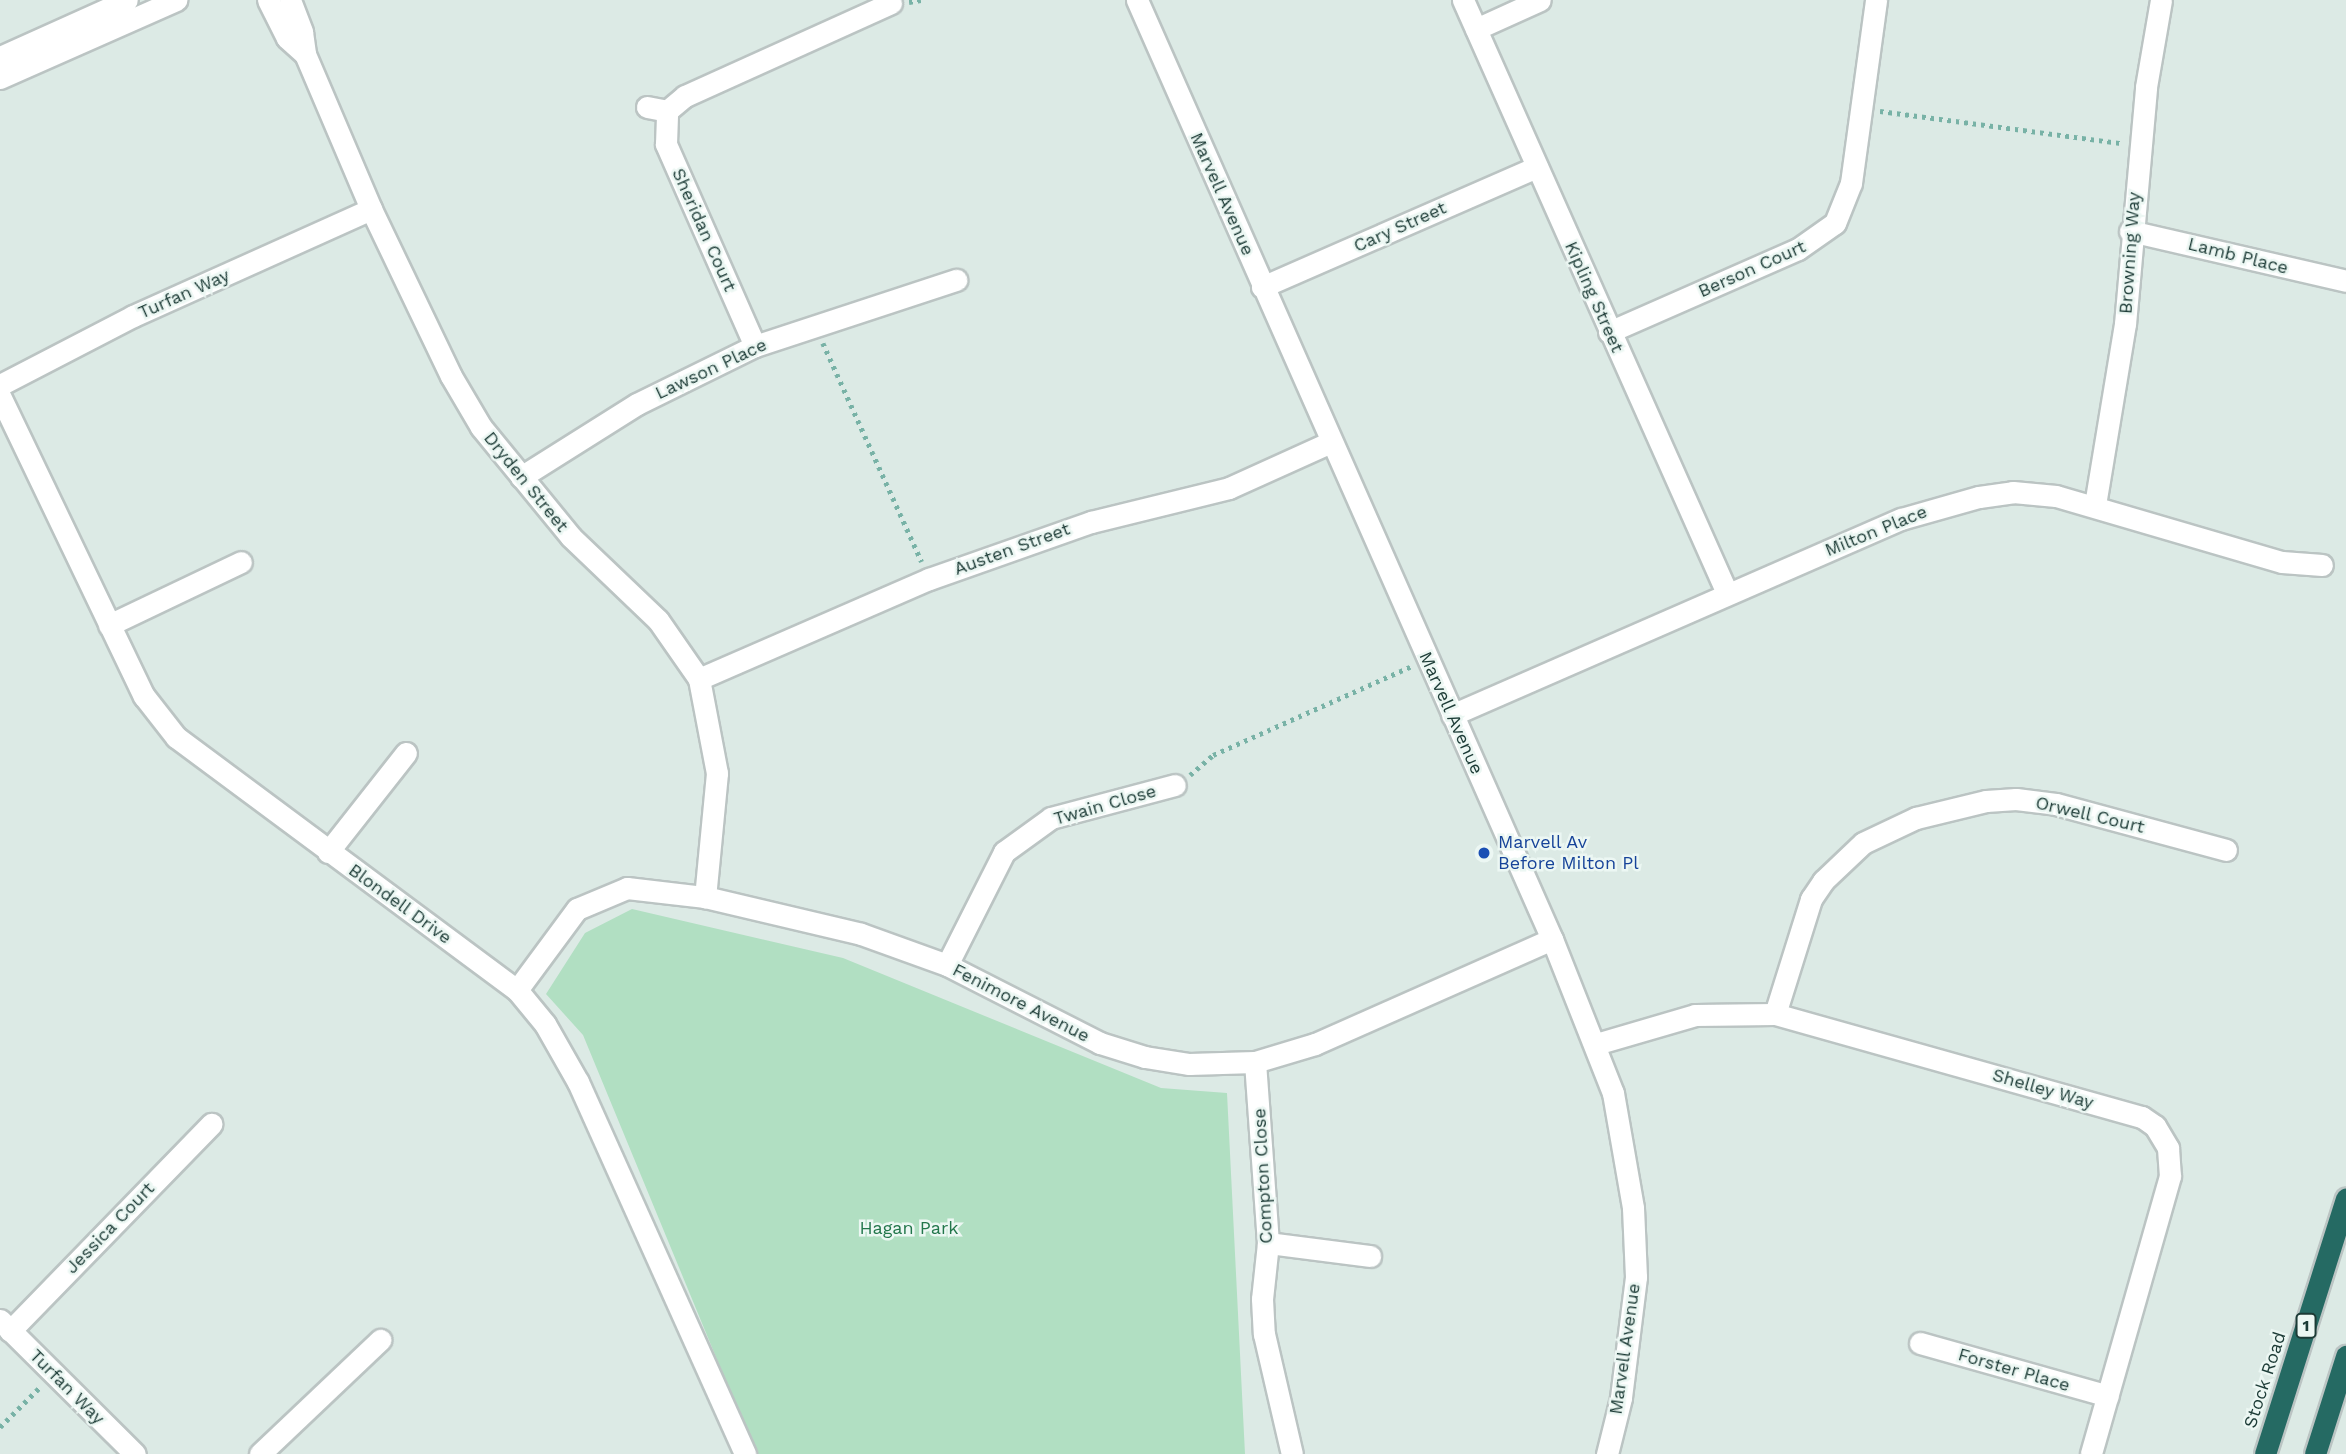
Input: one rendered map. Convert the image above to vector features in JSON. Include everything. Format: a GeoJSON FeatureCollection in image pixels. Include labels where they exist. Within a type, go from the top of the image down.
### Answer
{"type":"FeatureCollection","features":[{"type":"Feature","properties":{"kind":"highway","name":"Stock Road"},"geometry":{"type":"LineString","coordinates":[[2265,1454],[2346,1199]]}},
{"type":"Feature","properties":{"kind":"highway"},"geometry":{"type":"LineString","coordinates":[[2315,1454],[2346,1356]]}},
{"type":"Feature","properties":{"kind":"street"},"geometry":{"type":"LineString","coordinates":[[0,57],[127,0]]}},
{"type":"Feature","properties":{"kind":"street"},"geometry":{"type":"LineString","coordinates":[[0,78],[176,0]]}},
{"type":"Feature","properties":{"kind":"street","name":"Dryden Street"},"geometry":{"type":"LineString","coordinates":[[268,0],[287,38],[305,54]]}},
{"type":"Feature","properties":{"kind":"street","name":"Dryden Street"},"geometry":{"type":"LineString","coordinates":[[290,0],[302,32],[305,54],[371,209],[451,376],[481,426],[571,537],[658,620],[699,679],[717,773],[705,897]]}},
{"type":"Feature","properties":{"kind":"street","name":"Marvell Avenue"},"geometry":{"type":"LineString","coordinates":[[1137,0],[1596,1044],[1624,1145],[1636,1277],[1621,1398],[1607,1454]]}},
{"type":"Feature","properties":{"kind":"street","name":"Kipling Street"},"geometry":{"type":"LineString","coordinates":[[1463,0],[1727,593]]}},
{"type":"Feature","properties":{"kind":"street"},"geometry":{"type":"LineString","coordinates":[[1476,29],[1540,0]]}},
{"type":"Feature","properties":{"kind":"street","name":"Berson Court"},"geometry":{"type":"LineString","coordinates":[[1609,332],[1818,238],[1845,206],[1862,109],[1876,0]]}},
{"type":"Feature","properties":{"kind":"street","name":"Browning Way"},"geometry":{"type":"LineString","coordinates":[[2095,505],[2125,324],[2130,230],[2161,0]]}},
{"type":"Feature","properties":{"kind":"street","name":"Sheridan Court"},"geometry":{"type":"LineString","coordinates":[[755,346],[666,144],[657,109],[891,3]]}},
{"type":"Feature","properties":{"kind":"street","name":"Cary Street"},"geometry":{"type":"LineString","coordinates":[[1262,287],[1537,167]]}},
{"type":"Feature","properties":{"kind":"street","name":"Turfan Way"},"geometry":{"type":"LineString","coordinates":[[0,385],[134,316],[371,209]]}},
{"type":"Feature","properties":{"kind":"street","name":"Lamb Place"},"geometry":{"type":"LineString","coordinates":[[2130,230],[2346,281]]}},
{"type":"Feature","properties":{"kind":"street","name":"Lawson Place"},"geometry":{"type":"LineString","coordinates":[[521,477],[637,404],[755,346],[956,280]]}},
{"type":"Feature","properties":{"kind":"street","name":"Blondell Drive"},"geometry":{"type":"LineString","coordinates":[[0,396],[144,696],[176,737],[517,990],[545,1024],[578,1082],[745,1454]]}},
{"type":"Feature","properties":{"kind":"street","name":"Austen Street"},"geometry":{"type":"LineString","coordinates":[[699,679],[929,579],[1091,522],[1229,488],[1331,442]]}},
{"type":"Feature","properties":{"kind":"street","name":"Milton Place"},"geometry":{"type":"LineString","coordinates":[[1452,715],[1727,593],[1946,503],[2013,492],[2095,505],[2282,562],[2322,565]]}},
{"type":"Feature","properties":{"kind":"street"},"geometry":{"type":"LineString","coordinates":[[109,625],[241,562]]}},
{"type":"Feature","properties":{"kind":"street"},"geometry":{"type":"LineString","coordinates":[[328,852],[406,753]]}},
{"type":"Feature","properties":{"kind":"street","name":"Twain Close"},"geometry":{"type":"LineString","coordinates":[[947,965],[1004,852],[1051,818],[1175,785]]}},
{"type":"Feature","properties":{"kind":"street","name":"Orwell Court"},"geometry":{"type":"LineString","coordinates":[[1775,1014],[1811,899],[1823,881],[1863,843],[1916,818],[1986,800],[2016,799],[2056,804],[2226,850]]}},
{"type":"Feature","properties":{"kind":"street","name":"Fenimore Avenue"},"geometry":{"type":"LineString","coordinates":[[517,990],[578,909],[628,888],[705,897],[861,934],[947,965],[1100,1043],[1189,1064],[1255,1062],[1315,1044],[1552,939]]}},
{"type":"Feature","properties":{"kind":"street","name":"Shelley Way"},"geometry":{"type":"LineString","coordinates":[[1596,1044],[1695,1015],[1775,1014],[2142,1117],[2155,1126],[2168,1148],[2170,1176],[2091,1454]]}},
{"type":"Feature","properties":{"kind":"street","name":"Compton Close"},"geometry":{"type":"LineString","coordinates":[[1255,1062],[1268,1243],[1262,1299],[1264,1334],[1292,1454]]}},
{"type":"Feature","properties":{"kind":"street","name":"Jessica Court"},"geometry":{"type":"LineString","coordinates":[[5,1325],[211,1124]]}},
{"type":"Feature","properties":{"kind":"street"},"geometry":{"type":"LineString","coordinates":[[1268,1243],[1370,1256]]}},
{"type":"Feature","properties":{"kind":"street","name":"Turfan Way"},"geometry":{"type":"LineString","coordinates":[[5,1325],[135,1454]]}},
{"type":"Feature","properties":{"kind":"street"},"geometry":{"type":"LineString","coordinates":[[260,1454],[380,1340]]}},
{"type":"Feature","properties":{"kind":"street","name":"Forster Place"},"geometry":{"type":"LineString","coordinates":[[1920,1343],[2108,1396]]}},
{"type":"Feature","properties":{"kind":"path"},"geometry":{"type":"LineString","coordinates":[[1862,109],[2140,146]]}},
{"type":"Feature","properties":{"kind":"path"},"geometry":{"type":"LineString","coordinates":[[817,326],[929,579]]}},
{"type":"Feature","properties":{"kind":"path"},"geometry":{"type":"LineString","coordinates":[[1175,785],[1213,755],[1409,667]]}},
{"type":"Feature","properties":{"kind":"path"},"geometry":{"type":"LineString","coordinates":[[0,1427],[53,1374]]}},
{"type":"Feature","properties":{"kind":"green space","name":"Hagan Park"},"geometry":{"type":"Polygon","coordinates":[[[632,909],[843,958],[1161,1088],[1227,1093],[1245,1454],[756,1454],[583,1035],[546,994],[585,933],[632,909]]]}},
{"type":"Feature","properties":{"kind":"place","name":"Marvell Av Before Milton Pl"},"geometry":{"type":"Point","coordinates":[1484,853]}}]}
